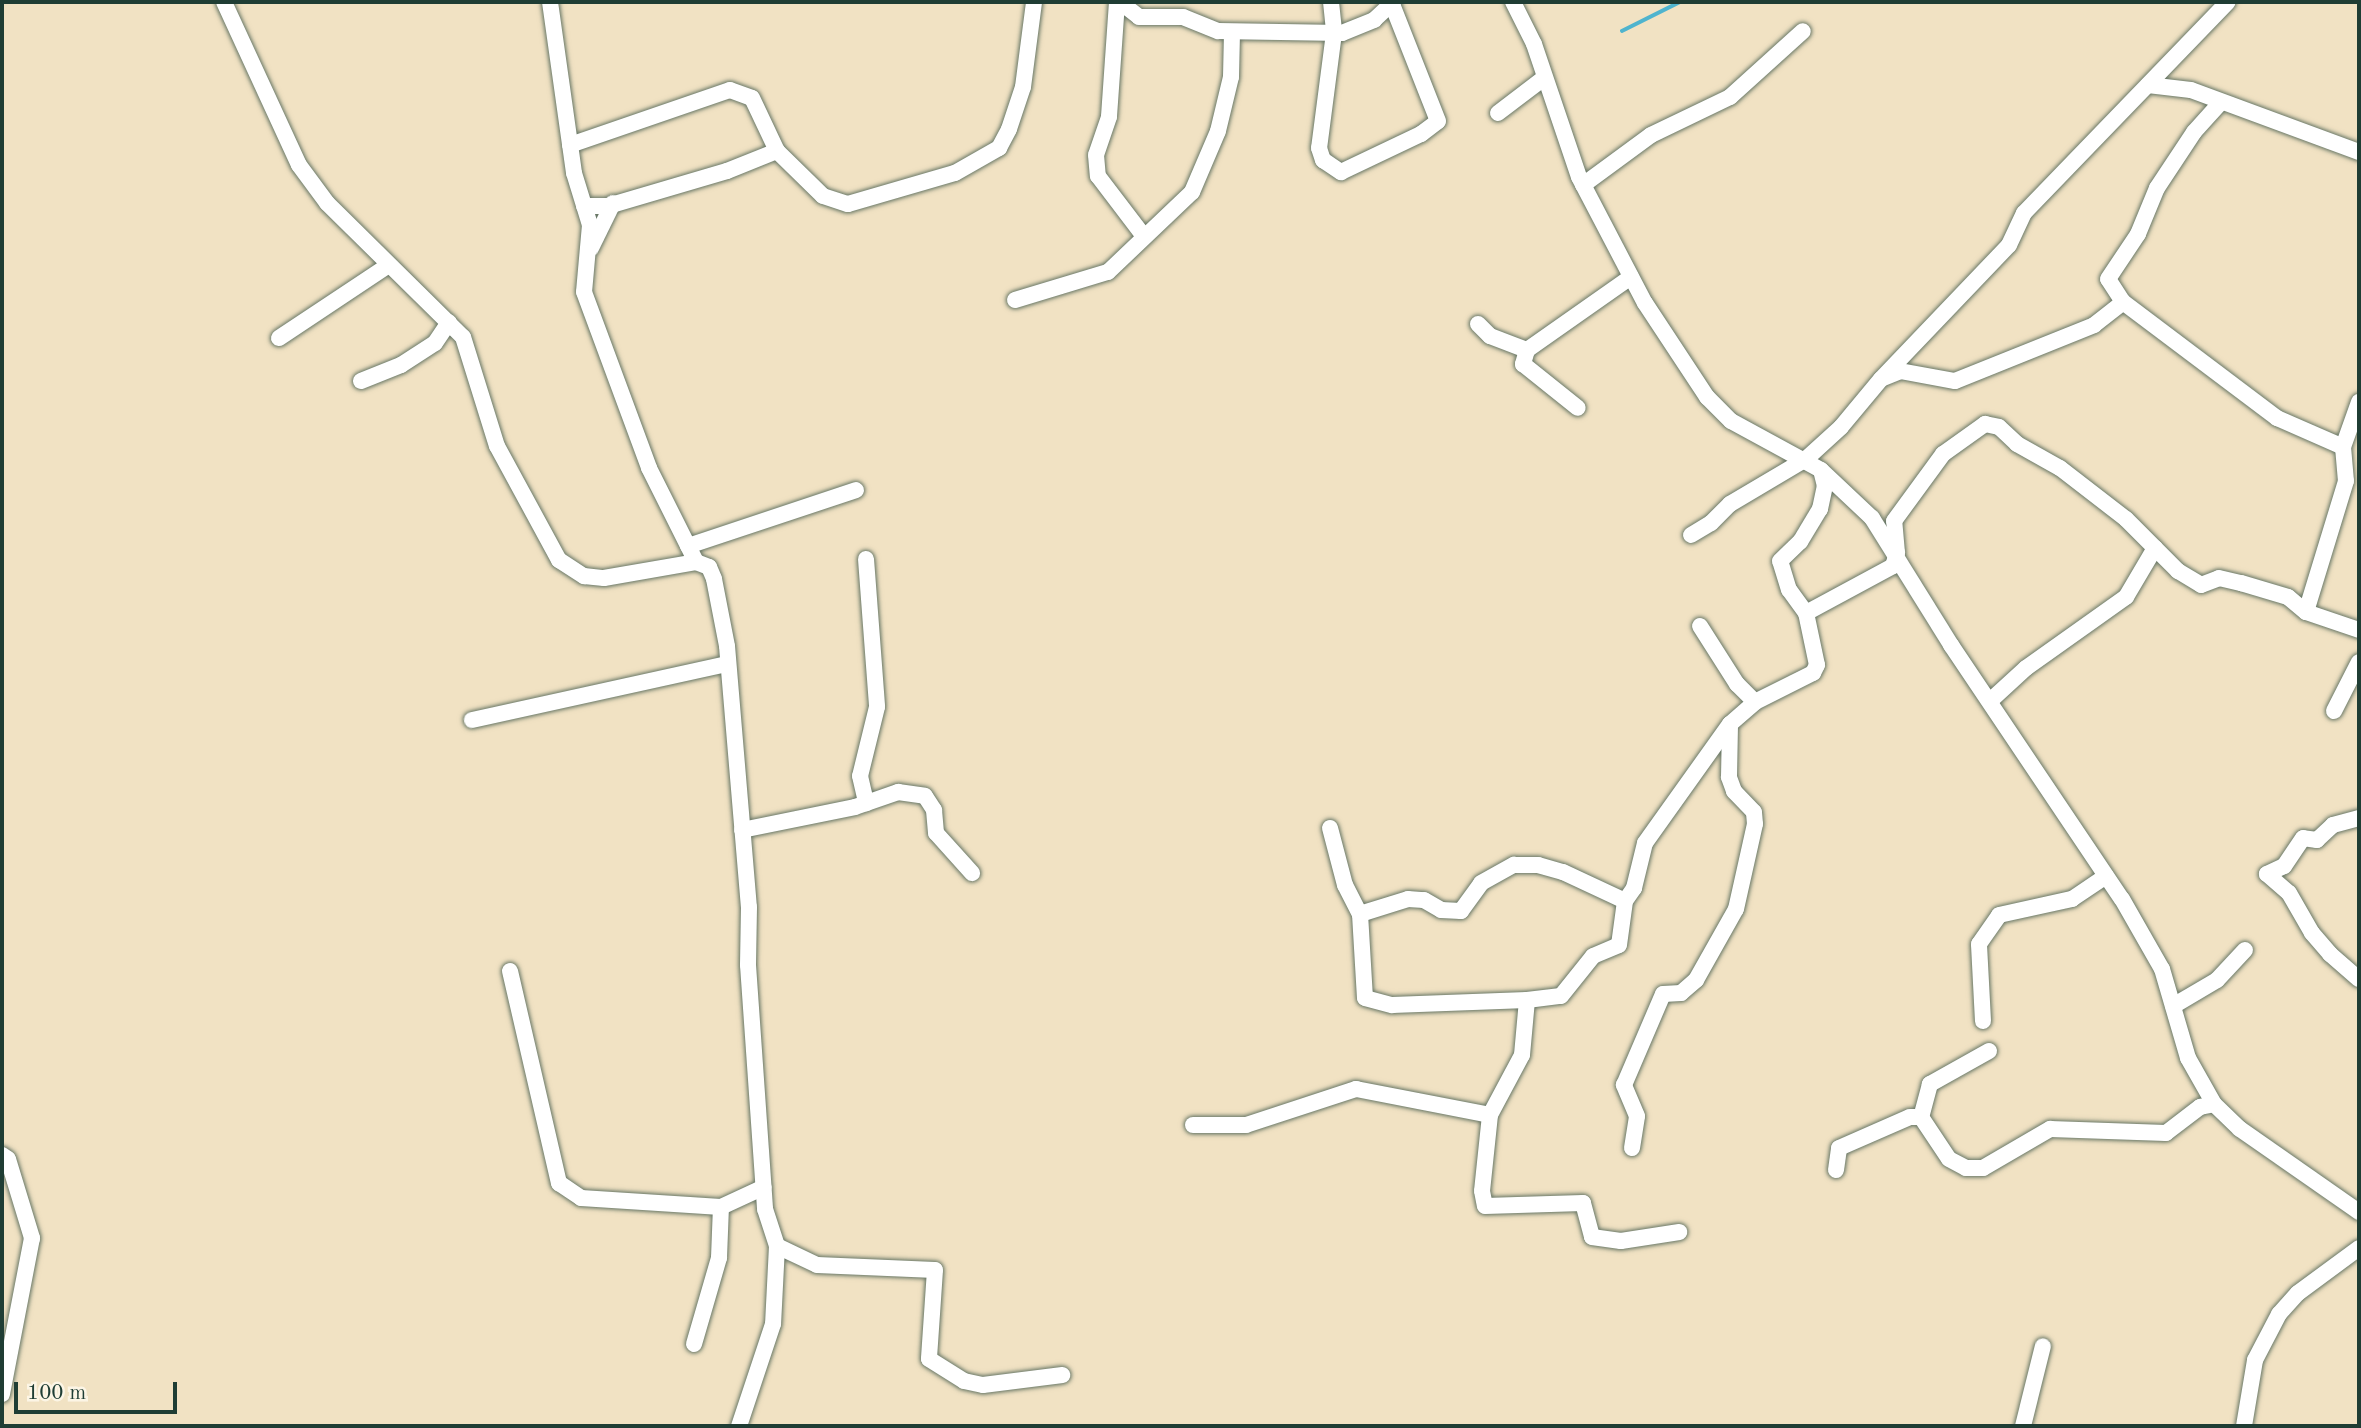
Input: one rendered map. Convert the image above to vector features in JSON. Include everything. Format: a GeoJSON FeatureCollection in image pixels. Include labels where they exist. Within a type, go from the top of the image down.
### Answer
{"type":"FeatureCollection","features":[{"type":"Feature","properties":{"kind":"street"},"geometry":{"type":"LineString","coordinates":[[225,2],[299,165],[327,203],[449,322],[470,352],[497,446],[559,560],[584,576],[604,578],[696,562],[709,567],[714,579],[727,664],[742,830],[764,1187],[777,1246],[773,1324],[739,1426]]}},
{"type":"Feature","properties":{"kind":"street"},"geometry":{"type":"LineString","coordinates":[[550,2],[570,145],[590,225],[584,292],[649,468],[696,562]]}},
{"type":"Feature","properties":{"kind":"street"},"geometry":{"type":"LineString","coordinates":[[570,145],[730,90],[752,98],[778,151],[823,196],[848,204],[955,173],[984,160],[999,148],[1016,113],[1034,2]]}},
{"type":"Feature","properties":{"kind":"street"},"geometry":{"type":"LineString","coordinates":[[1119,2],[1139,17],[1183,18],[1232,32],[1334,33],[1363,26],[1393,3],[1438,121],[1421,134],[1341,172],[1323,160],[1319,148],[1334,33],[1331,2]]}},
{"type":"Feature","properties":{"kind":"street"},"geometry":{"type":"LineString","coordinates":[[1119,2],[1109,117],[1096,155],[1104,187],[1143,235]]}},
{"type":"Feature","properties":{"kind":"street"},"geometry":{"type":"LineString","coordinates":[[1513,2],[1545,78],[1583,184],[1631,276],[1707,397],[1731,421],[1806,459],[1872,517],[2106,876],[2162,969],[2188,1058],[2214,1104],[2240,1129],[2359,1212]]}},
{"type":"Feature","properties":{"kind":"street"},"geometry":{"type":"LineString","coordinates":[[1691,535],[1711,523],[1730,504],[1806,459],[1841,427],[1881,379],[2009,245],[2024,212],[2228,2]]}},
{"type":"Feature","properties":{"kind":"street"},"geometry":{"type":"LineString","coordinates":[[1583,184],[1651,135],[1730,97],[1803,31]]}},
{"type":"Feature","properties":{"kind":"street"},"geometry":{"type":"LineString","coordinates":[[1015,300],[1108,272],[1143,235],[1158,227],[1192,192],[1209,154],[1231,78],[1232,32]]}},
{"type":"Feature","properties":{"kind":"street"},"geometry":{"type":"LineString","coordinates":[[1498,113],[1545,78]]}},
{"type":"Feature","properties":{"kind":"street"},"geometry":{"type":"LineString","coordinates":[[2148,85],[2191,90],[2359,152]]}},
{"type":"Feature","properties":{"kind":"street"},"geometry":{"type":"LineString","coordinates":[[2221,102],[2194,132],[2157,188],[2138,234],[2108,279],[2123,302],[2277,418],[2343,447]]}},
{"type":"Feature","properties":{"kind":"street"},"geometry":{"type":"LineString","coordinates":[[584,206],[613,203],[727,171],[778,151]]}},
{"type":"Feature","properties":{"kind":"street"},"geometry":{"type":"LineString","coordinates":[[587,256],[613,203]]}},
{"type":"Feature","properties":{"kind":"street"},"geometry":{"type":"LineString","coordinates":[[279,338],[389,265]]}},
{"type":"Feature","properties":{"kind":"street"},"geometry":{"type":"LineString","coordinates":[[1578,408],[1523,364],[1527,350],[1631,276]]}},
{"type":"Feature","properties":{"kind":"street"},"geometry":{"type":"LineString","coordinates":[[1881,379],[1900,371],[1955,381],[2094,325],[2123,302]]}},
{"type":"Feature","properties":{"kind":"street"},"geometry":{"type":"LineString","coordinates":[[361,381],[401,365],[435,343],[449,322]]}},
{"type":"Feature","properties":{"kind":"street"},"geometry":{"type":"LineString","coordinates":[[1478,324],[1490,336],[1527,350]]}},
{"type":"Feature","properties":{"kind":"street"},"geometry":{"type":"LineString","coordinates":[[2306,612],[2346,481],[2343,447],[2359,402]]}},
{"type":"Feature","properties":{"kind":"street"},"geometry":{"type":"LineString","coordinates":[[1806,613],[1893,566],[1897,554],[1894,521],[1943,454],[1985,424],[1999,428],[2017,444],[2060,468],[2155,548],[2178,571],[2201,585],[2219,578],[2241,583],[2288,597],[2306,612],[2359,630]]}},
{"type":"Feature","properties":{"kind":"street"},"geometry":{"type":"LineString","coordinates":[[1330,828],[1345,885],[1360,914],[1365,998],[1392,1005],[1527,1000],[1560,996],[1593,956],[1619,945],[1625,901],[1634,888],[1645,843],[1730,724],[1755,702],[1813,673],[1817,664],[1806,613],[1788,590],[1780,561],[1800,542],[1820,509],[1825,486],[1821,470]]}},
{"type":"Feature","properties":{"kind":"street"},"geometry":{"type":"LineString","coordinates":[[688,546],[856,490]]}},
{"type":"Feature","properties":{"kind":"street"},"geometry":{"type":"LineString","coordinates":[[1990,701],[2026,668],[2126,597],[2155,548]]}},
{"type":"Feature","properties":{"kind":"street"},"geometry":{"type":"LineString","coordinates":[[866,559],[877,707],[860,776],[866,803]]}},
{"type":"Feature","properties":{"kind":"street"},"geometry":{"type":"LineString","coordinates":[[1700,626],[1737,684],[1755,702]]}},
{"type":"Feature","properties":{"kind":"street"},"geometry":{"type":"LineString","coordinates":[[2334,711],[2359,662]]}},
{"type":"Feature","properties":{"kind":"street"},"geometry":{"type":"LineString","coordinates":[[472,720],[727,664]]}},
{"type":"Feature","properties":{"kind":"street"},"geometry":{"type":"LineString","coordinates":[[1632,1148],[1637,1116],[1624,1085],[1662,994],[1681,993],[1696,980],[1736,909],[1755,824],[1754,812],[1734,791],[1729,777],[1730,724]]}},
{"type":"Feature","properties":{"kind":"street"},"geometry":{"type":"LineString","coordinates":[[742,830],[866,803],[898,792],[925,796],[934,810],[936,833],[972,873]]}},
{"type":"Feature","properties":{"kind":"street"},"geometry":{"type":"LineString","coordinates":[[2359,818],[2333,825],[2317,840],[2303,838],[2284,866],[2267,874],[2289,893],[2312,933],[2330,954],[2359,979]]}},
{"type":"Feature","properties":{"kind":"street"},"geometry":{"type":"LineString","coordinates":[[1360,914],[1408,899],[1424,900],[1441,910],[1461,911],[1481,883],[1514,865],[1538,865],[1563,872],[1625,901]]}},
{"type":"Feature","properties":{"kind":"street"},"geometry":{"type":"LineString","coordinates":[[1983,1021],[1979,944],[1999,915],[2072,899],[2106,876]]}},
{"type":"Feature","properties":{"kind":"street"},"geometry":{"type":"LineString","coordinates":[[2173,1006],[2217,980],[2245,950]]}},
{"type":"Feature","properties":{"kind":"street"},"geometry":{"type":"LineString","coordinates":[[510,971],[559,1183],[582,1198],[721,1207],[764,1187]]}},
{"type":"Feature","properties":{"kind":"street"},"geometry":{"type":"LineString","coordinates":[[1527,1000],[1522,1055],[1490,1115],[1485,1206],[1583,1203],[1592,1237],[1621,1241],[1679,1232]]}},
{"type":"Feature","properties":{"kind":"street"},"geometry":{"type":"LineString","coordinates":[[1921,1117],[1930,1084],[1989,1051]]}},
{"type":"Feature","properties":{"kind":"street"},"geometry":{"type":"LineString","coordinates":[[1193,1125],[1246,1125],[1356,1089],[1490,1115]]}},
{"type":"Feature","properties":{"kind":"street"},"geometry":{"type":"LineString","coordinates":[[1836,1170],[1839,1149],[1910,1117],[1921,1117],[1937,1135],[1949,1159],[1966,1168],[1983,1168],[2050,1129],[2166,1133],[2200,1107],[2214,1104]]}},
{"type":"Feature","properties":{"kind":"street"},"geometry":{"type":"LineString","coordinates":[[2,1155],[8,1160],[32,1238],[2,1394]]}},
{"type":"Feature","properties":{"kind":"street"},"geometry":{"type":"LineString","coordinates":[[694,1344],[719,1258],[721,1207]]}},
{"type":"Feature","properties":{"kind":"street"},"geometry":{"type":"LineString","coordinates":[[777,1246],[817,1265],[935,1270],[929,1359],[964,1381],[983,1385],[1062,1375]]}},
{"type":"Feature","properties":{"kind":"street"},"geometry":{"type":"LineString","coordinates":[[2244,1426],[2256,1360],[2279,1314],[2298,1293],[2359,1248]]}},
{"type":"Feature","properties":{"kind":"street"},"geometry":{"type":"LineString","coordinates":[[2022,1426],[2043,1346]]}},
{"type":"Feature","properties":{"kind":"waterway"},"geometry":{"type":"LineString","coordinates":[[1622,31],[1680,2]]}}]}
